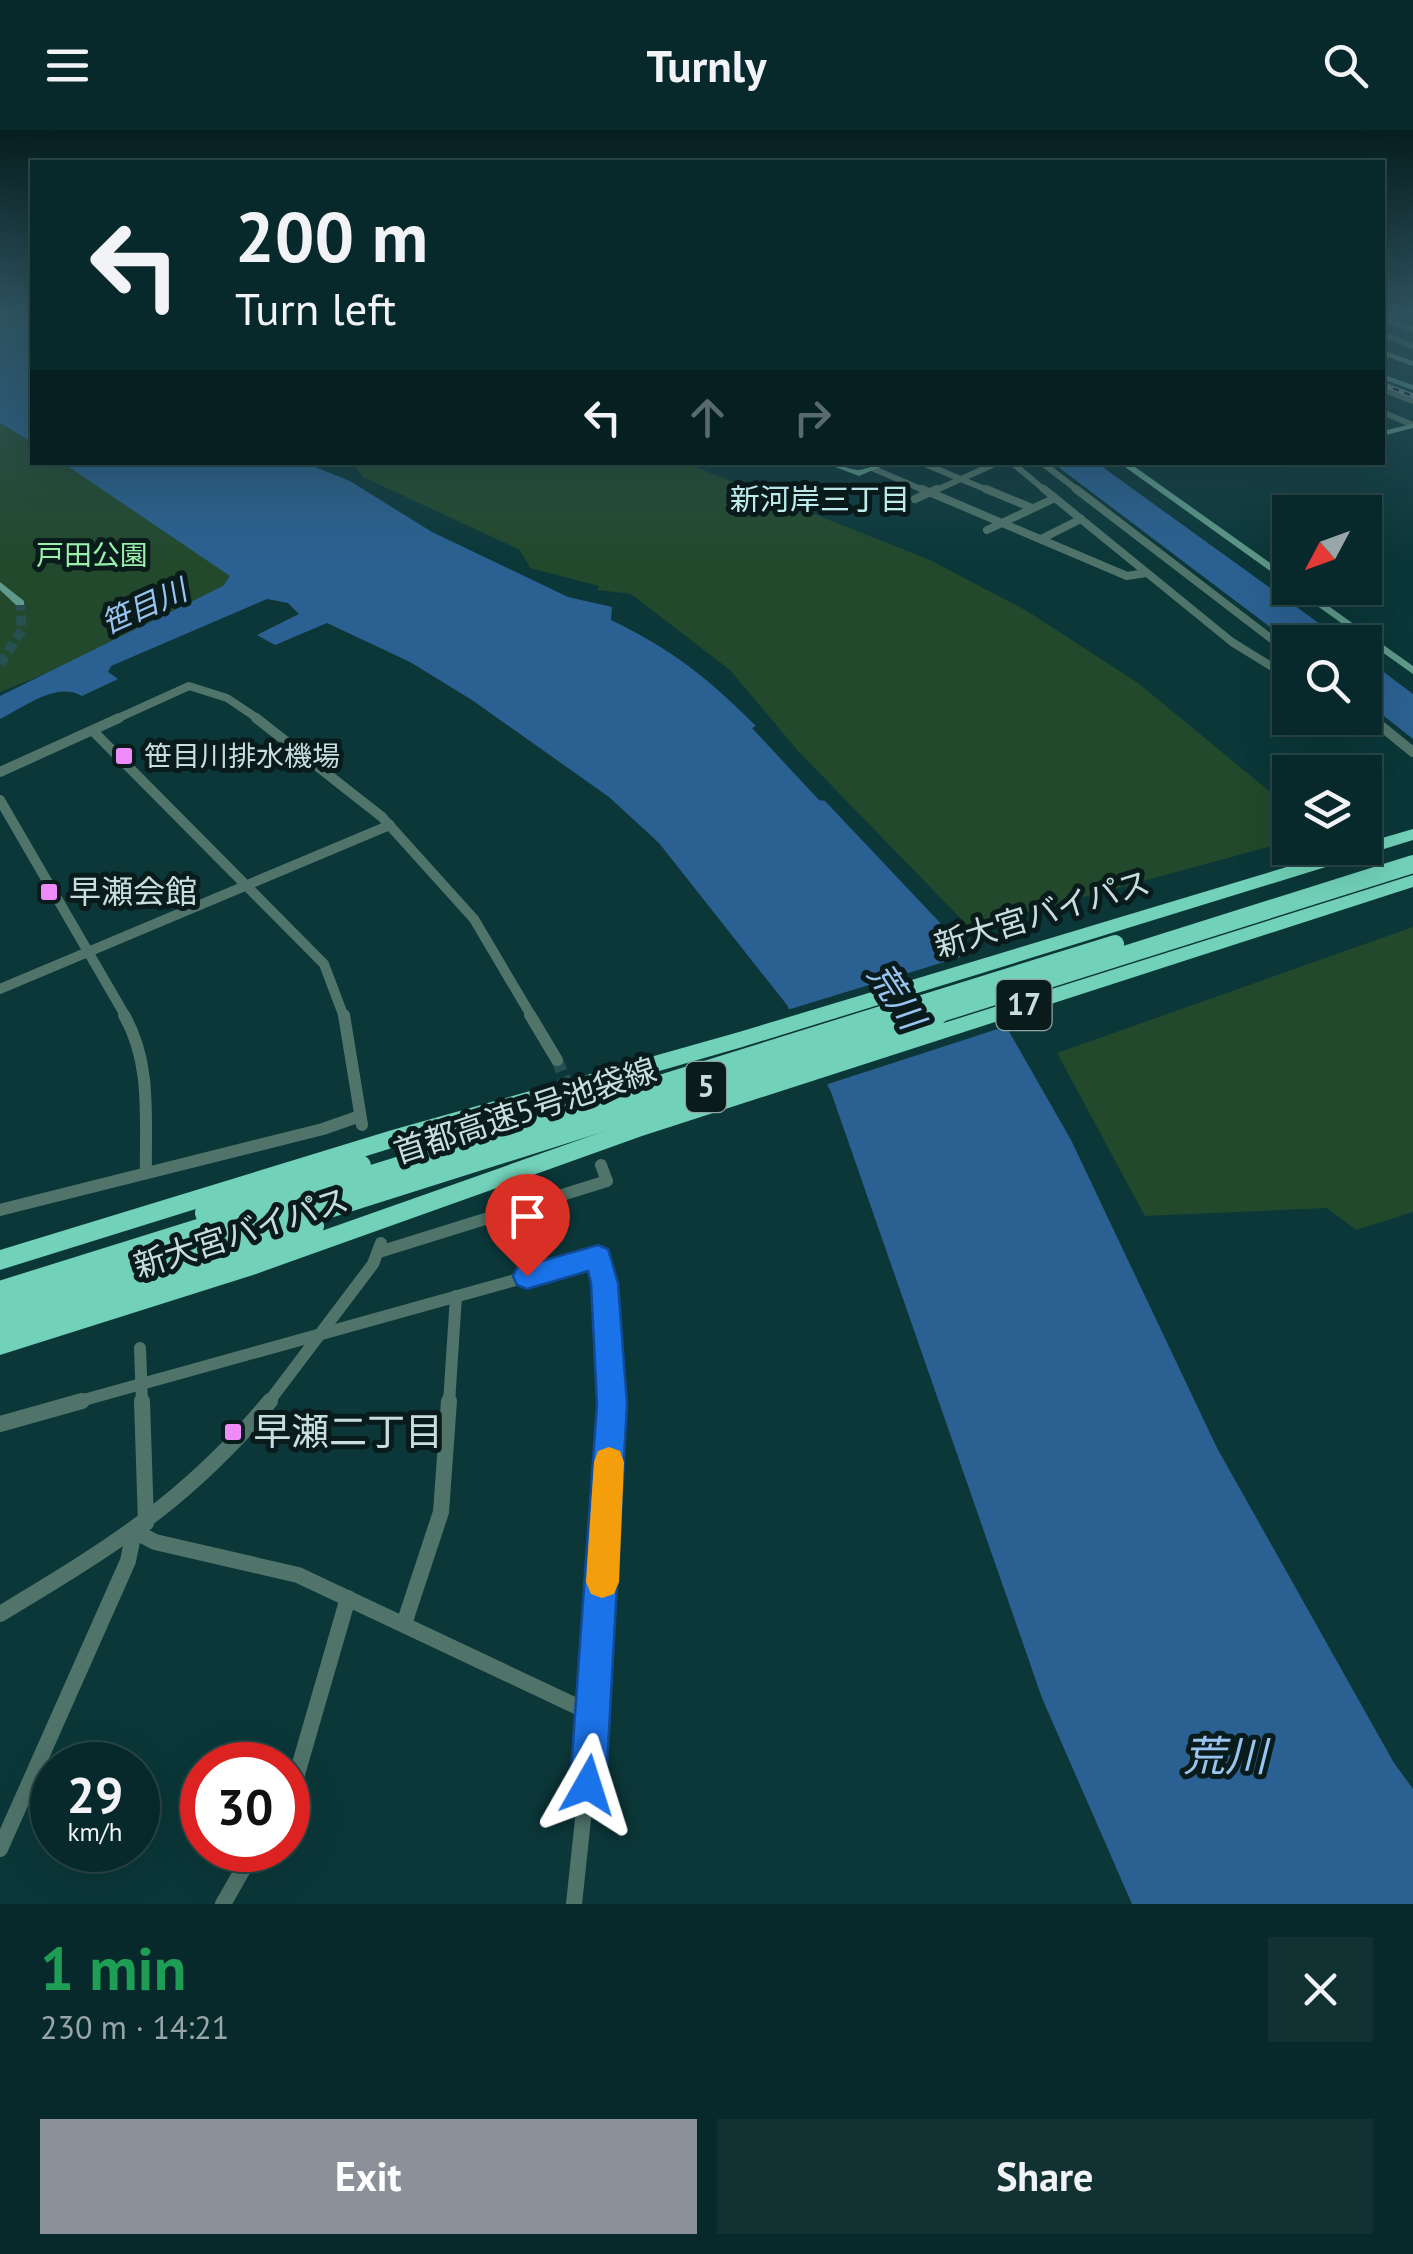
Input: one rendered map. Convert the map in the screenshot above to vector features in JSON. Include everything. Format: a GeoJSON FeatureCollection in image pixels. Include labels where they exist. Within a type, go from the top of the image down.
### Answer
{"type":"FeatureCollection","features":[{"type":"Feature","properties":{"kind":"highway","name":"新大宮バイパス"},"geometry":{"type":"LineString","coordinates":[[0,1260],[1413,834]]}},
{"type":"Feature","properties":{"kind":"highway","name":"首都高速5号池袋線"},"geometry":{"type":"LineString","coordinates":[[0,1311],[569,1122],[1413,850]]}},
{"type":"Feature","properties":{"kind":"highway","name":"首都高速5号池袋線"},"geometry":{"type":"LineString","coordinates":[[0,1292],[1413,864]]}},
{"type":"Feature","properties":{"kind":"highway","name":"新大宮バイパス"},"geometry":{"type":"LineString","coordinates":[[0,1344],[253,1265],[636,1130],[1413,881]]}},
{"type":"Feature","properties":{"kind":"highway"},"geometry":{"type":"LineString","coordinates":[[0,1282],[310,1179],[569,1122]]}},
{"type":"Feature","properties":{"kind":"highway"},"geometry":{"type":"LineString","coordinates":[[0,1331],[324,1222],[569,1122]]}},
{"type":"Feature","properties":{"kind":"street"},"geometry":{"type":"LineString","coordinates":[[1385,413],[1413,426]]}},
{"type":"Feature","properties":{"kind":"street"},"geometry":{"type":"LineString","coordinates":[[1385,433],[1413,426]]}},
{"type":"Feature","properties":{"kind":"street"},"geometry":{"type":"LineString","coordinates":[[835,465],[855,472],[881,465]]}},
{"type":"Feature","properties":{"kind":"street"},"geometry":{"type":"LineString","coordinates":[[927,465],[1032,508]]}},
{"type":"Feature","properties":{"kind":"street"},"geometry":{"type":"LineString","coordinates":[[985,465],[989,467]]}},
{"type":"Feature","properties":{"kind":"street"},"geometry":{"type":"LineString","coordinates":[[915,500],[993,465]]}},
{"type":"Feature","properties":{"kind":"street"},"geometry":{"type":"LineString","coordinates":[[1015,465],[1232,642],[1272,667]]}},
{"type":"Feature","properties":{"kind":"street"},"geometry":{"type":"LineString","coordinates":[[1046,465],[1272,640]]}},
{"type":"Feature","properties":{"kind":"street"},"geometry":{"type":"LineString","coordinates":[[1126,465],[1272,569]]}},
{"type":"Feature","properties":{"kind":"street"},"geometry":{"type":"LineString","coordinates":[[874,468],[1126,576],[1146,572]]}},
{"type":"Feature","properties":{"kind":"street"},"geometry":{"type":"LineString","coordinates":[[1046,491],[1074,486]]}},
{"type":"Feature","properties":{"kind":"street"},"geometry":{"type":"LineString","coordinates":[[986,530],[1055,498]]}},
{"type":"Feature","properties":{"kind":"street"},"geometry":{"type":"LineString","coordinates":[[1041,540],[1081,520]]}},
{"type":"Feature","properties":{"kind":"street"},"geometry":{"type":"LineString","coordinates":[[1121,552],[1155,548]]}},
{"type":"Feature","properties":{"kind":"street"},"geometry":{"type":"LineString","coordinates":[[1,587],[20,604]]}},
{"type":"Feature","properties":{"kind":"street"},"geometry":{"type":"LineString","coordinates":[[1181,601],[1215,594]]}},
{"type":"Feature","properties":{"kind":"street"},"geometry":{"type":"LineString","coordinates":[[1321,605],[1413,671]]}},
{"type":"Feature","properties":{"kind":"street"},"geometry":{"type":"LineString","coordinates":[[0,772],[196,686],[227,698],[290,741],[390,826],[474,919],[557,1060]]}},
{"type":"Feature","properties":{"kind":"street"},"geometry":{"type":"LineString","coordinates":[[1382,727],[1413,752]]}},
{"type":"Feature","properties":{"kind":"street"},"geometry":{"type":"LineString","coordinates":[[0,1210],[361,1120],[342,1004],[332,976],[316,952],[93,731]]}},
{"type":"Feature","properties":{"kind":"street"},"geometry":{"type":"LineString","coordinates":[[0,800],[134,1032],[140,1051],[146,1173]]}},
{"type":"Feature","properties":{"kind":"street"},"geometry":{"type":"LineString","coordinates":[[0,989],[390,826]]}},
{"type":"Feature","properties":{"kind":"street"},"geometry":{"type":"LineString","coordinates":[[0,1614],[140,1527],[193,1484],[242,1436],[320,1335],[380,1247],[607,1181],[601,1165]]}},
{"type":"Feature","properties":{"kind":"street"},"geometry":{"type":"LineString","coordinates":[[0,1424],[598,1257],[604,1283],[612,1404],[594,1715],[574,1904]]}},
{"type":"Feature","properties":{"kind":"street"},"geometry":{"type":"LineString","coordinates":[[404,1624],[442,1512],[456,1296]]}},
{"type":"Feature","properties":{"kind":"street"},"geometry":{"type":"LineString","coordinates":[[0,1849],[140,1527],[140,1348]]}},
{"type":"Feature","properties":{"kind":"street"},"geometry":{"type":"LineString","coordinates":[[140,1527],[155,1542],[298,1574],[594,1715]]}},
{"type":"Feature","properties":{"kind":"street"},"geometry":{"type":"LineString","coordinates":[[306,1742],[348,1598]]}},
{"type":"Feature","properties":{"kind":"street"},"geometry":{"type":"LineString","coordinates":[[223,1904],[241,1872]]}},
{"type":"Feature","properties":{"kind":"green space","name":"戸田公園"},"geometry":{"type":"Polygon","coordinates":[[[0,397],[30,397],[30,465],[165,465],[313,565],[0,692],[0,397]]]}},
{"type":"Feature","properties":{"kind":"green space"},"geometry":{"type":"Polygon","coordinates":[[[354,465],[692,465],[930,560],[1027,611],[1138,683],[1272,793],[1272,846],[970,928],[798,751],[730,670],[631,594],[597,590],[599,586],[530,568],[520,550],[363,477],[354,465]]]}},
{"type":"Feature","properties":{"kind":"green space"},"geometry":{"type":"Polygon","coordinates":[[[1413,927],[1413,1212],[1356,1230],[1327,1208],[1145,1216],[1057,1053],[1413,927]]]}},
{"type":"Feature","properties":{"kind":"water"},"geometry":{"type":"Polygon","coordinates":[[[0,397],[30,397],[30,441],[0,423],[0,397]]]}},
{"type":"Feature","properties":{"kind":"water","name":"荒川"},"geometry":{"type":"Polygon","coordinates":[[[66,465],[310,465],[350,481],[432,532],[568,597],[612,607],[611,620],[653,642],[722,693],[756,726],[752,728],[819,800],[825,801],[945,928],[1071,1140],[1217,1448],[1394,1763],[1413,1789],[1413,1904],[1132,1904],[1042,1698],[831,1092],[787,1005],[659,843],[609,797],[472,700],[410,662],[327,623],[275,645],[257,635],[299,614],[288,603],[267,599],[111,666],[108,672],[118,679],[82,696],[72,692],[51,694],[0,719],[0,696],[223,586],[230,576],[66,465]]]}},
{"type":"Feature","properties":{"kind":"water"},"geometry":{"type":"Polygon","coordinates":[[[1056,465],[1100,465],[1272,589],[1272,605],[1294,605],[1321,625],[1272,625],[1272,628],[1056,465]]]}},
{"type":"Feature","properties":{"kind":"water"},"geometry":{"type":"Polygon","coordinates":[[[1382,671],[1413,694],[1413,739],[1382,714],[1382,671]]]}},
{"type":"Feature","properties":{"kind":"pier"},"geometry":{"type":"Polygon","coordinates":[[[967,955],[1010,1025],[822,1086],[784,1011],[967,955]]]}},
{"type":"Feature","properties":{"kind":"tunnel"},"geometry":{"type":"LineString","coordinates":[[0,664],[22,630],[20,603]]}},
{"type":"Feature","properties":{"kind":"tunnel"},"geometry":{"type":"LineString","coordinates":[[557,1060],[578,1111]]}},
{"type":"Feature","properties":{"kind":"slow traffic"},"geometry":{"type":"LineString","coordinates":[[602,1582],[609,1462]]}},
{"type":"Feature","properties":{"kind":"place","name":"笹目川排水機場"},"geometry":{"type":"Point","coordinates":[124,756]}},
{"type":"Feature","properties":{"kind":"place","name":"早瀬会館"},"geometry":{"type":"Point","coordinates":[49,892]}},
{"type":"Feature","properties":{"kind":"place","name":"早瀬二丁目"},"geometry":{"type":"Point","coordinates":[233,1432]}},
{"type":"Feature","properties":{"kind":"district","name":"新河岸三丁目"},"geometry":{"type":"Point","coordinates":[820,500]}},
{"type":"Feature","properties":{"kind":"route"},"geometry":{"type":"LineString","coordinates":[[527,1276],[598,1257],[604,1283],[612,1404],[588,1785]]}},
{"type":"Feature","properties":{"kind":"water label","name":"笹目川"},"geometry":{"type":"Point","coordinates":[144,607]}}]}
